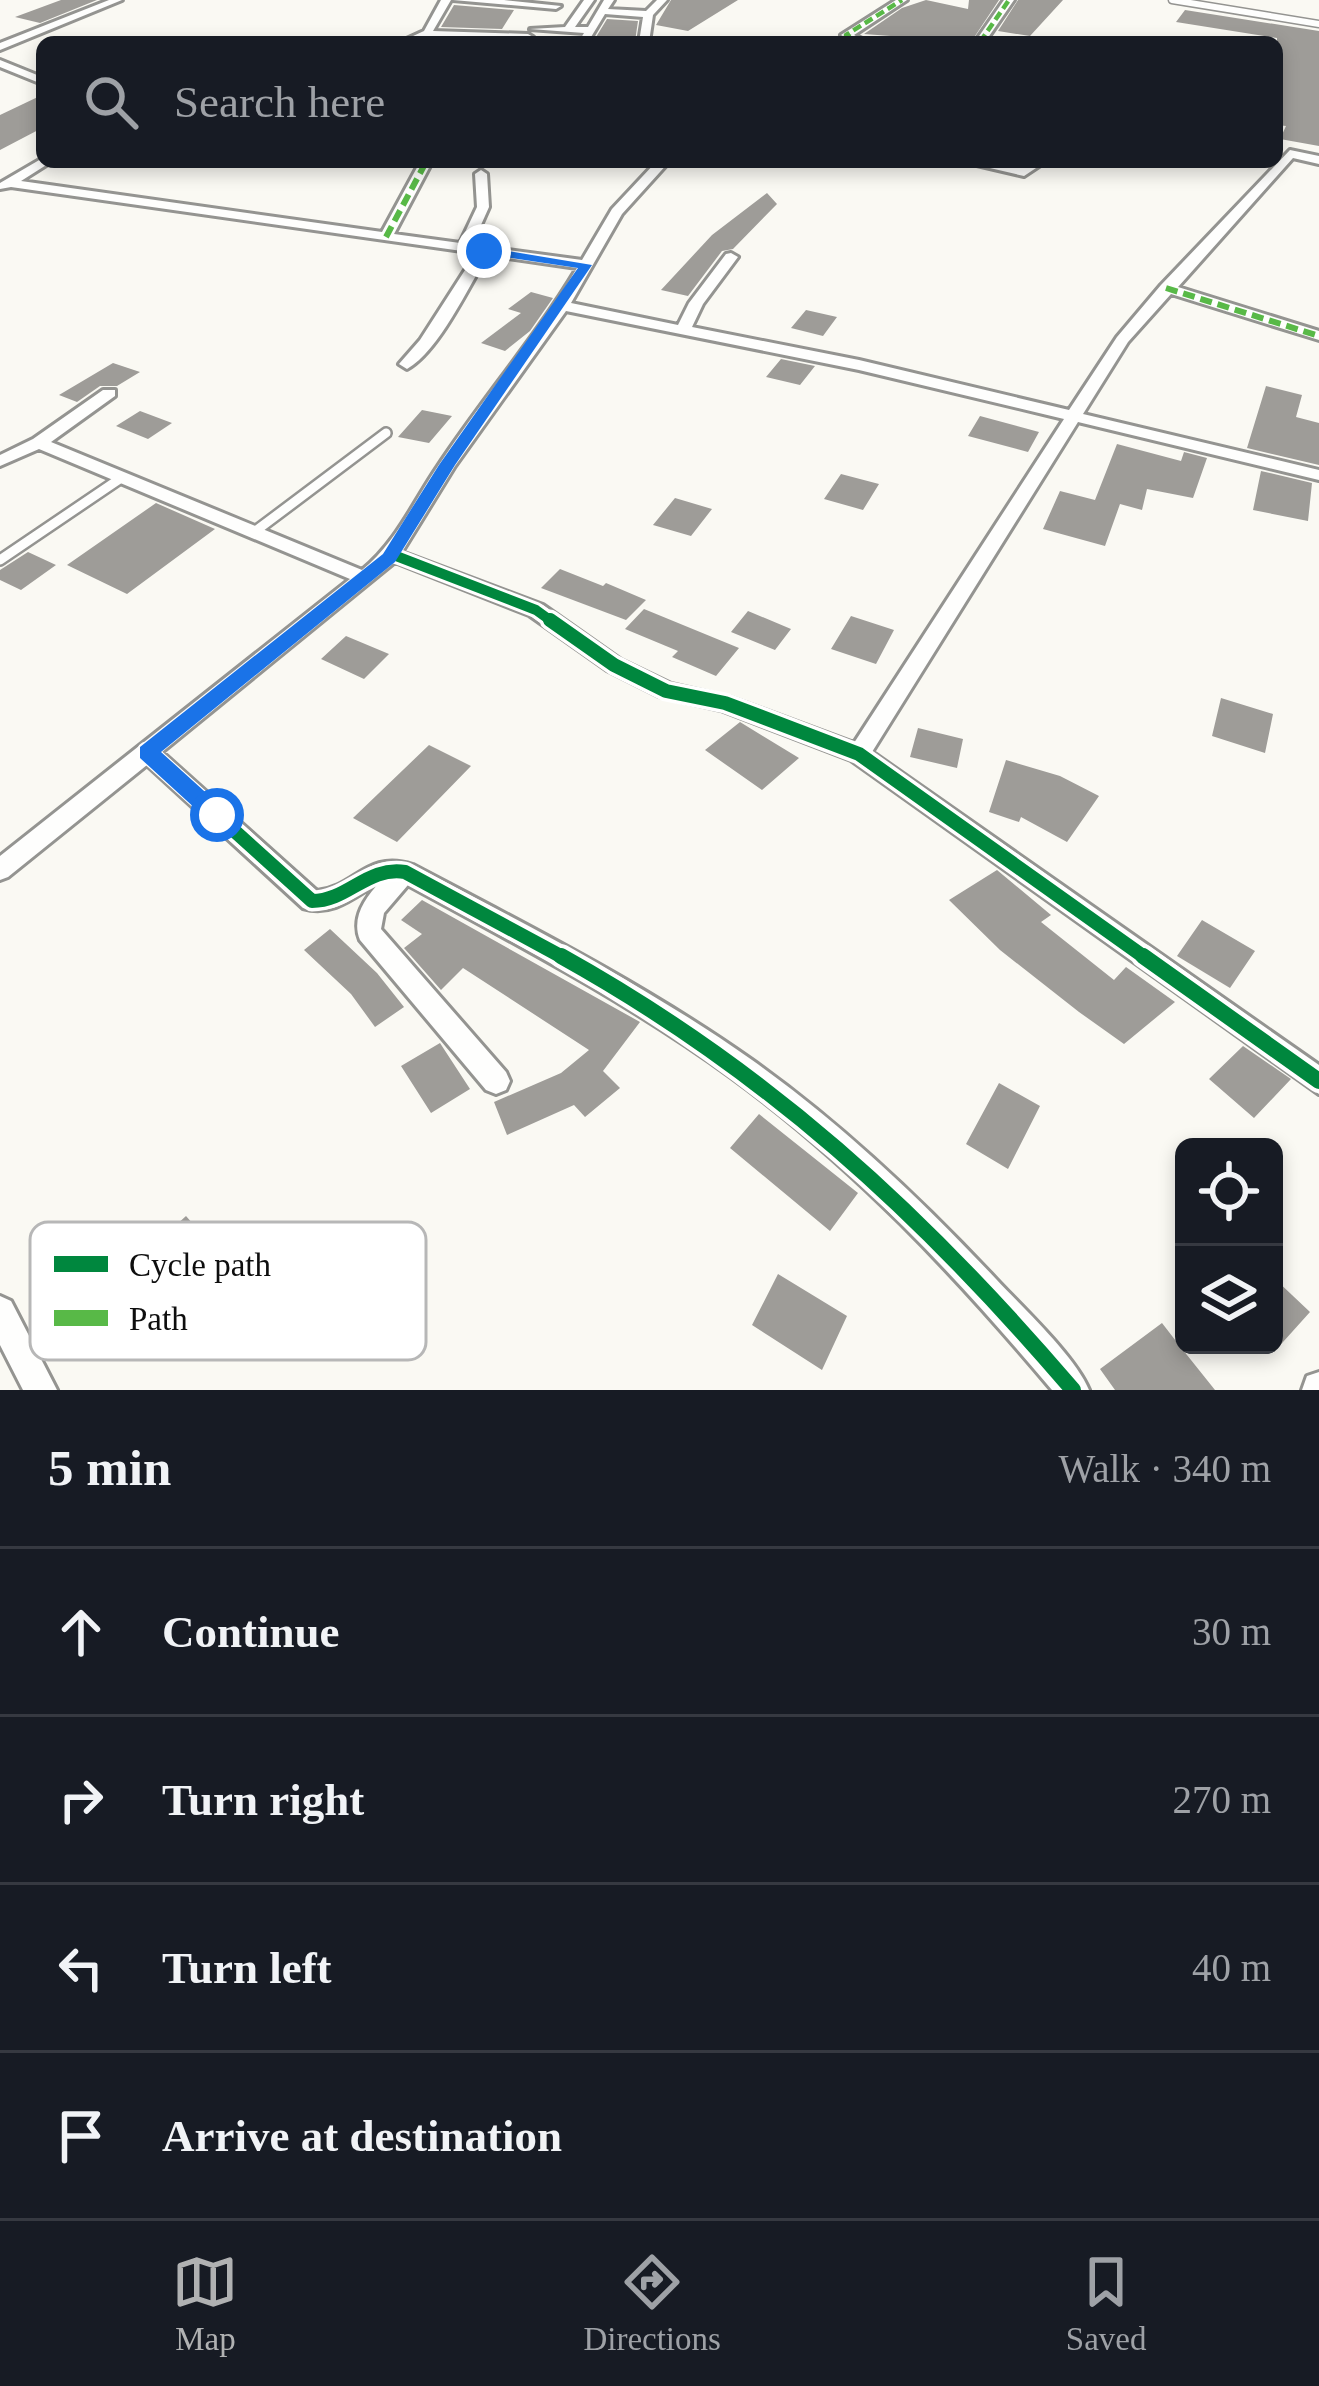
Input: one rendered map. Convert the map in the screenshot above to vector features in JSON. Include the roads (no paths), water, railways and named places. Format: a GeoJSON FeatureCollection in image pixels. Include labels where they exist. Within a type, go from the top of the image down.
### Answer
{"type":"FeatureCollection","features":[{"type":"Feature","properties":{"kind":"street"},"geometry":{"type":"LineString","coordinates":[[0,47],[117,0]]}},
{"type":"Feature","properties":{"kind":"street"},"geometry":{"type":"LineString","coordinates":[[427,34],[446,0]]}},
{"type":"Feature","properties":{"kind":"street"},"geometry":{"type":"LineString","coordinates":[[458,0],[558,3]]}},
{"type":"Feature","properties":{"kind":"street"},"geometry":{"type":"LineString","coordinates":[[568,30],[589,0]]}},
{"type":"Feature","properties":{"kind":"street"},"geometry":{"type":"LineString","coordinates":[[529,36],[568,30],[586,36],[609,0]]}},
{"type":"Feature","properties":{"kind":"street"},"geometry":{"type":"LineString","coordinates":[[645,36],[649,14],[662,0]]}},
{"type":"Feature","properties":{"kind":"street"},"geometry":{"type":"LineString","coordinates":[[848,36],[902,0]]}},
{"type":"Feature","properties":{"kind":"street"},"geometry":{"type":"LineString","coordinates":[[984,36],[1009,0]]}},
{"type":"Feature","properties":{"kind":"street"},"geometry":{"type":"LineString","coordinates":[[529,36],[558,3]]}},
{"type":"Feature","properties":{"kind":"street"},"geometry":{"type":"LineString","coordinates":[[601,11],[649,14]]}},
{"type":"Feature","properties":{"kind":"street"},"geometry":{"type":"LineString","coordinates":[[410,36],[442,36]]}},
{"type":"Feature","properties":{"kind":"street"},"geometry":{"type":"LineString","coordinates":[[0,63],[36,78]]}},
{"type":"Feature","properties":{"kind":"street"},"geometry":{"type":"LineString","coordinates":[[1284,152],[1319,160]]}},
{"type":"Feature","properties":{"kind":"street"},"geometry":{"type":"LineString","coordinates":[[4,186],[36,167]]}},
{"type":"Feature","properties":{"kind":"street"},"geometry":{"type":"LineString","coordinates":[[386,237],[423,168]]}},
{"type":"Feature","properties":{"kind":"street"},"geometry":{"type":"LineString","coordinates":[[0,870],[391,554],[447,465],[562,305],[617,212],[657,168]]}},
{"type":"Feature","properties":{"kind":"street"},"geometry":{"type":"LineString","coordinates":[[859,754],[1122,340],[1270,168]]}},
{"type":"Feature","properties":{"kind":"street"},"geometry":{"type":"LineString","coordinates":[[464,248],[483,207],[481,175]]}},
{"type":"Feature","properties":{"kind":"street"},"geometry":{"type":"LineString","coordinates":[[4,186],[586,265]]}},
{"type":"Feature","properties":{"kind":"street"},"geometry":{"type":"LineString","coordinates":[[407,364],[426,343],[484,251]]}},
{"type":"Feature","properties":{"kind":"street"},"geometry":{"type":"LineString","coordinates":[[683,328],[731,257]]}},
{"type":"Feature","properties":{"kind":"street"},"geometry":{"type":"LineString","coordinates":[[1166,288],[1319,336]]}},
{"type":"Feature","properties":{"kind":"street"},"geometry":{"type":"LineString","coordinates":[[562,305],[1075,416],[1319,475]]}},
{"type":"Feature","properties":{"kind":"street"},"geometry":{"type":"LineString","coordinates":[[0,461],[39,443],[109,393]]}},
{"type":"Feature","properties":{"kind":"street"},"geometry":{"type":"LineString","coordinates":[[39,443],[365,578]]}},
{"type":"Feature","properties":{"kind":"street"},"geometry":{"type":"LineString","coordinates":[[391,554],[536,610],[614,665],[666,691],[725,703],[859,754],[1319,1081]]}},
{"type":"Feature","properties":{"kind":"street"},"geometry":{"type":"LineString","coordinates":[[147,752],[312,901],[331,899],[376,870],[405,872],[587,972],[745,1071],[820,1131],[985,1284],[1073,1390]]}},
{"type":"Feature","properties":{"kind":"street"},"geometry":{"type":"LineString","coordinates":[[405,872],[372,909],[367,919],[369,932],[496,1081]]}},
{"type":"Feature","properties":{"kind":"street"},"geometry":{"type":"LineString","coordinates":[[0,1312],[41,1390]]}},
{"type":"Feature","properties":{"kind":"lane"},"geometry":{"type":"LineString","coordinates":[[1172,0],[1319,24]]}},
{"type":"Feature","properties":{"kind":"lane"},"geometry":{"type":"LineString","coordinates":[[254,533],[386,433]]}},
{"type":"Feature","properties":{"kind":"lane"},"geometry":{"type":"LineString","coordinates":[[0,560],[122,478]]}}]}
